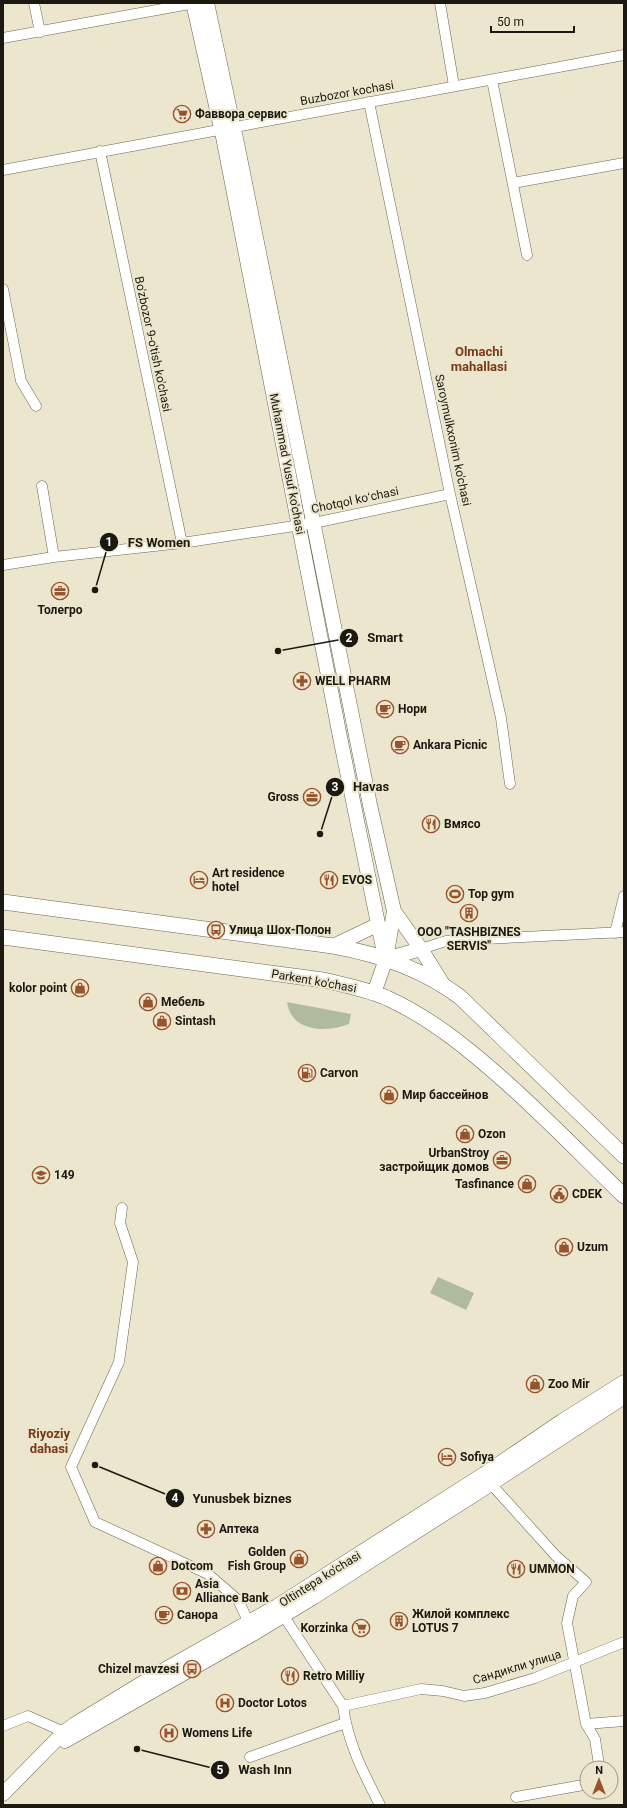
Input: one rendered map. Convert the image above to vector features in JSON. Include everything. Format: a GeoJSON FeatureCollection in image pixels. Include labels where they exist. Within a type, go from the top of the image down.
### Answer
{"type":"FeatureCollection","features":[{"type":"Feature","properties":{"kind":"main road"},"geometry":{"type":"LineString","coordinates":[[3,902],[333,946],[386,959],[416,971],[444,986],[474,1009],[624,1156]]}},
{"type":"Feature","properties":{"kind":"main road","name":"Parkent ko'chasi"},"geometry":{"type":"LineString","coordinates":[[3,937],[322,980],[355,987],[374,993],[411,1010],[458,1041],[536,1110],[624,1196]]}},
{"type":"Feature","properties":{"kind":"street"},"geometry":{"type":"LineString","coordinates":[[34,3],[40,32]]}},
{"type":"Feature","properties":{"kind":"street"},"geometry":{"type":"LineString","coordinates":[[440,3],[454,86]]}},
{"type":"Feature","properties":{"kind":"street"},"geometry":{"type":"LineString","coordinates":[[3,38],[196,4]]}},
{"type":"Feature","properties":{"kind":"street","name":"Muhammad Yusuf ko'chasi"},"geometry":{"type":"LineString","coordinates":[[196,4],[228,128],[314,523],[370,805],[394,911],[386,959],[374,993]]}},
{"type":"Feature","properties":{"kind":"street","name":"Buzbozor kochasi"},"geometry":{"type":"LineString","coordinates":[[3,170],[624,55]]}},
{"type":"Feature","properties":{"kind":"street"},"geometry":{"type":"LineString","coordinates":[[492,80],[527,255]]}},
{"type":"Feature","properties":{"kind":"street","name":"Saroymulkxonim ko'chasi"},"geometry":{"type":"LineString","coordinates":[[369,102],[450,494],[501,718],[510,784]]}},
{"type":"Feature","properties":{"kind":"street","name":"Muhammad Yusuf ko'chasi"},"geometry":{"type":"LineString","coordinates":[[228,128],[298,525],[386,959]]}},
{"type":"Feature","properties":{"kind":"street","name":"Bo'zbozor 9-o'tish ko'chasi"},"geometry":{"type":"LineString","coordinates":[[100,151],[182,543]]}},
{"type":"Feature","properties":{"kind":"street"},"geometry":{"type":"LineString","coordinates":[[513,182],[624,163]]}},
{"type":"Feature","properties":{"kind":"street"},"geometry":{"type":"LineString","coordinates":[[3,289],[21,381],[36,406]]}},
{"type":"Feature","properties":{"kind":"street"},"geometry":{"type":"LineString","coordinates":[[42,486],[54,557]]}},
{"type":"Feature","properties":{"kind":"street","name":"Chotqol koʻchasi"},"geometry":{"type":"LineString","coordinates":[[3,565],[54,557],[182,543],[314,523],[450,494]]}},
{"type":"Feature","properties":{"kind":"street"},"geometry":{"type":"LineString","coordinates":[[386,959],[446,941],[619,933],[624,896]]}},
{"type":"Feature","properties":{"kind":"street","name":"Muhammad Yusuf ko'chasi"},"geometry":{"type":"LineString","coordinates":[[394,911],[421,948],[444,986]]}},
{"type":"Feature","properties":{"kind":"street"},"geometry":{"type":"LineString","coordinates":[[333,946],[378,925]]}},
{"type":"Feature","properties":{"kind":"street"},"geometry":{"type":"LineString","coordinates":[[122,1208],[120,1223],[132,1262],[119,1362],[71,1467],[95,1522],[208,1574],[238,1600],[251,1628]]}},
{"type":"Feature","properties":{"kind":"street","name":"Oltintepa ko'chasi"},"geometry":{"type":"LineString","coordinates":[[3,1794],[64,1732],[75,1724],[162,1671],[251,1628],[283,1615],[544,1441],[624,1382]]}},
{"type":"Feature","properties":{"kind":"street","name":"Oltintepa ko'chasi"},"geometry":{"type":"LineString","coordinates":[[544,1441],[624,1397]]}},
{"type":"Feature","properties":{"kind":"street"},"geometry":{"type":"LineString","coordinates":[[488,1479],[556,1556],[586,1582],[573,1596],[567,1623],[586,1724],[595,1739],[597,1760]]}},
{"type":"Feature","properties":{"kind":"street","name":"Oltintepa ko'chasi"},"geometry":{"type":"LineString","coordinates":[[3,1804],[58,1746],[251,1628],[488,1479]]}},
{"type":"Feature","properties":{"kind":"street"},"geometry":{"type":"LineString","coordinates":[[283,1615],[343,1706],[345,1723],[357,1761],[380,1805]]}},
{"type":"Feature","properties":{"kind":"street","name":"Сандикли улица"},"geometry":{"type":"LineString","coordinates":[[343,1706],[421,1689],[442,1691],[464,1696],[485,1693],[535,1678],[624,1642]]}},
{"type":"Feature","properties":{"kind":"street"},"geometry":{"type":"LineString","coordinates":[[3,1726],[28,1716],[64,1732],[58,1746]]}},
{"type":"Feature","properties":{"kind":"street"},"geometry":{"type":"LineString","coordinates":[[586,1724],[624,1721]]}},
{"type":"Feature","properties":{"kind":"street"},"geometry":{"type":"LineString","coordinates":[[250,1757],[345,1723]]}},
{"type":"Feature","properties":{"kind":"street"},"geometry":{"type":"LineString","coordinates":[[19,1788],[24,1774]]}},
{"type":"Feature","properties":{"kind":"street"},"geometry":{"type":"LineString","coordinates":[[516,1797],[579,1786]]}},
{"type":"Feature","properties":{"kind":"green space"},"geometry":{"type":"Polygon","coordinates":[[[287,1002],[351,1014],[349,1024],[330,1029],[311,1028],[302,1025],[290,1012],[287,1002]]]}},
{"type":"Feature","properties":{"kind":"green space"},"geometry":{"type":"Polygon","coordinates":[[[438,1277],[474,1293],[466,1310],[430,1293],[438,1277]]]}},
{"type":"Feature","properties":{"kind":"place","name":"Фаввора сервис"},"geometry":{"type":"Point","coordinates":[182,114]}},
{"type":"Feature","properties":{"kind":"place","name":"FS Women"},"geometry":{"type":"Point","coordinates":[95,590]}},
{"type":"Feature","properties":{"kind":"place","name":"Толегро"},"geometry":{"type":"Point","coordinates":[60,591]}},
{"type":"Feature","properties":{"kind":"place","name":"Smart"},"geometry":{"type":"Point","coordinates":[278,651]}},
{"type":"Feature","properties":{"kind":"place","name":"WELL PHARM"},"geometry":{"type":"Point","coordinates":[302,681]}},
{"type":"Feature","properties":{"kind":"place","name":"Нори"},"geometry":{"type":"Point","coordinates":[385,709]}},
{"type":"Feature","properties":{"kind":"place","name":"Ankara Picnic"},"geometry":{"type":"Point","coordinates":[400,745]}},
{"type":"Feature","properties":{"kind":"place","name":"Gross"},"geometry":{"type":"Point","coordinates":[312,797]}},
{"type":"Feature","properties":{"kind":"place","name":"Вмясо"},"geometry":{"type":"Point","coordinates":[431,824]}},
{"type":"Feature","properties":{"kind":"place","name":"Havas"},"geometry":{"type":"Point","coordinates":[320,834]}},
{"type":"Feature","properties":{"kind":"place","name":"Art residence hotel"},"geometry":{"type":"Point","coordinates":[199,880]}},
{"type":"Feature","properties":{"kind":"place","name":"EVOS"},"geometry":{"type":"Point","coordinates":[329,880]}},
{"type":"Feature","properties":{"kind":"place","name":"Top gym"},"geometry":{"type":"Point","coordinates":[455,894]}},
{"type":"Feature","properties":{"kind":"place","name":"ООО \"TASHBIZNES SERVIS\""},"geometry":{"type":"Point","coordinates":[469,913]}},
{"type":"Feature","properties":{"kind":"place","name":"Улица Шох-Полон"},"geometry":{"type":"Point","coordinates":[216,930]}},
{"type":"Feature","properties":{"kind":"place","name":"kolor point"},"geometry":{"type":"Point","coordinates":[80,988]}},
{"type":"Feature","properties":{"kind":"place","name":"Мебель"},"geometry":{"type":"Point","coordinates":[148,1002]}},
{"type":"Feature","properties":{"kind":"place","name":"Sintash"},"geometry":{"type":"Point","coordinates":[162,1021]}},
{"type":"Feature","properties":{"kind":"place","name":"Carvon"},"geometry":{"type":"Point","coordinates":[307,1073]}},
{"type":"Feature","properties":{"kind":"place","name":"Мир бассейнов"},"geometry":{"type":"Point","coordinates":[389,1095]}},
{"type":"Feature","properties":{"kind":"place","name":"Ozon"},"geometry":{"type":"Point","coordinates":[465,1134]}},
{"type":"Feature","properties":{"kind":"place","name":"UrbanStroy застройщик домов"},"geometry":{"type":"Point","coordinates":[502,1160]}},
{"type":"Feature","properties":{"kind":"place","name":"149"},"geometry":{"type":"Point","coordinates":[41,1175]}},
{"type":"Feature","properties":{"kind":"place","name":"Tasfinance"},"geometry":{"type":"Point","coordinates":[527,1184]}},
{"type":"Feature","properties":{"kind":"place","name":"CDEK"},"geometry":{"type":"Point","coordinates":[559,1194]}},
{"type":"Feature","properties":{"kind":"place","name":"Uzum"},"geometry":{"type":"Point","coordinates":[564,1247]}},
{"type":"Feature","properties":{"kind":"place","name":"Zoo Mir"},"geometry":{"type":"Point","coordinates":[535,1384]}},
{"type":"Feature","properties":{"kind":"place","name":"Sofiya"},"geometry":{"type":"Point","coordinates":[447,1457]}},
{"type":"Feature","properties":{"kind":"place","name":"Yunusbek biznes"},"geometry":{"type":"Point","coordinates":[95,1465]}},
{"type":"Feature","properties":{"kind":"place","name":"Аптека"},"geometry":{"type":"Point","coordinates":[206,1529]}},
{"type":"Feature","properties":{"kind":"place","name":"Golden Fish Group"},"geometry":{"type":"Point","coordinates":[299,1559]}},
{"type":"Feature","properties":{"kind":"place","name":"Dotcom"},"geometry":{"type":"Point","coordinates":[158,1566]}},
{"type":"Feature","properties":{"kind":"place","name":"UMMON"},"geometry":{"type":"Point","coordinates":[516,1569]}},
{"type":"Feature","properties":{"kind":"place","name":"Asia Alliance Bank"},"geometry":{"type":"Point","coordinates":[182,1591]}},
{"type":"Feature","properties":{"kind":"place","name":"Санора"},"geometry":{"type":"Point","coordinates":[164,1615]}},
{"type":"Feature","properties":{"kind":"place","name":"Жилой комплекс LOTUS 7"},"geometry":{"type":"Point","coordinates":[399,1621]}},
{"type":"Feature","properties":{"kind":"place","name":"Korzinka"},"geometry":{"type":"Point","coordinates":[361,1628]}},
{"type":"Feature","properties":{"kind":"place","name":"Chizel mavzesi"},"geometry":{"type":"Point","coordinates":[192,1669]}},
{"type":"Feature","properties":{"kind":"place","name":"Retro Milliy"},"geometry":{"type":"Point","coordinates":[290,1676]}},
{"type":"Feature","properties":{"kind":"place","name":"Doctor Lotos"},"geometry":{"type":"Point","coordinates":[225,1703]}},
{"type":"Feature","properties":{"kind":"place","name":"Womens Life"},"geometry":{"type":"Point","coordinates":[169,1733]}},
{"type":"Feature","properties":{"kind":"place","name":"Wash Inn"},"geometry":{"type":"Point","coordinates":[137,1749]}},
{"type":"Feature","properties":{"kind":"district","name":"Olmachi mahallasi"},"geometry":{"type":"Point","coordinates":[479,358]}},
{"type":"Feature","properties":{"kind":"district","name":"Riyoziy dahasi"},"geometry":{"type":"Point","coordinates":[49,1440]}}]}
